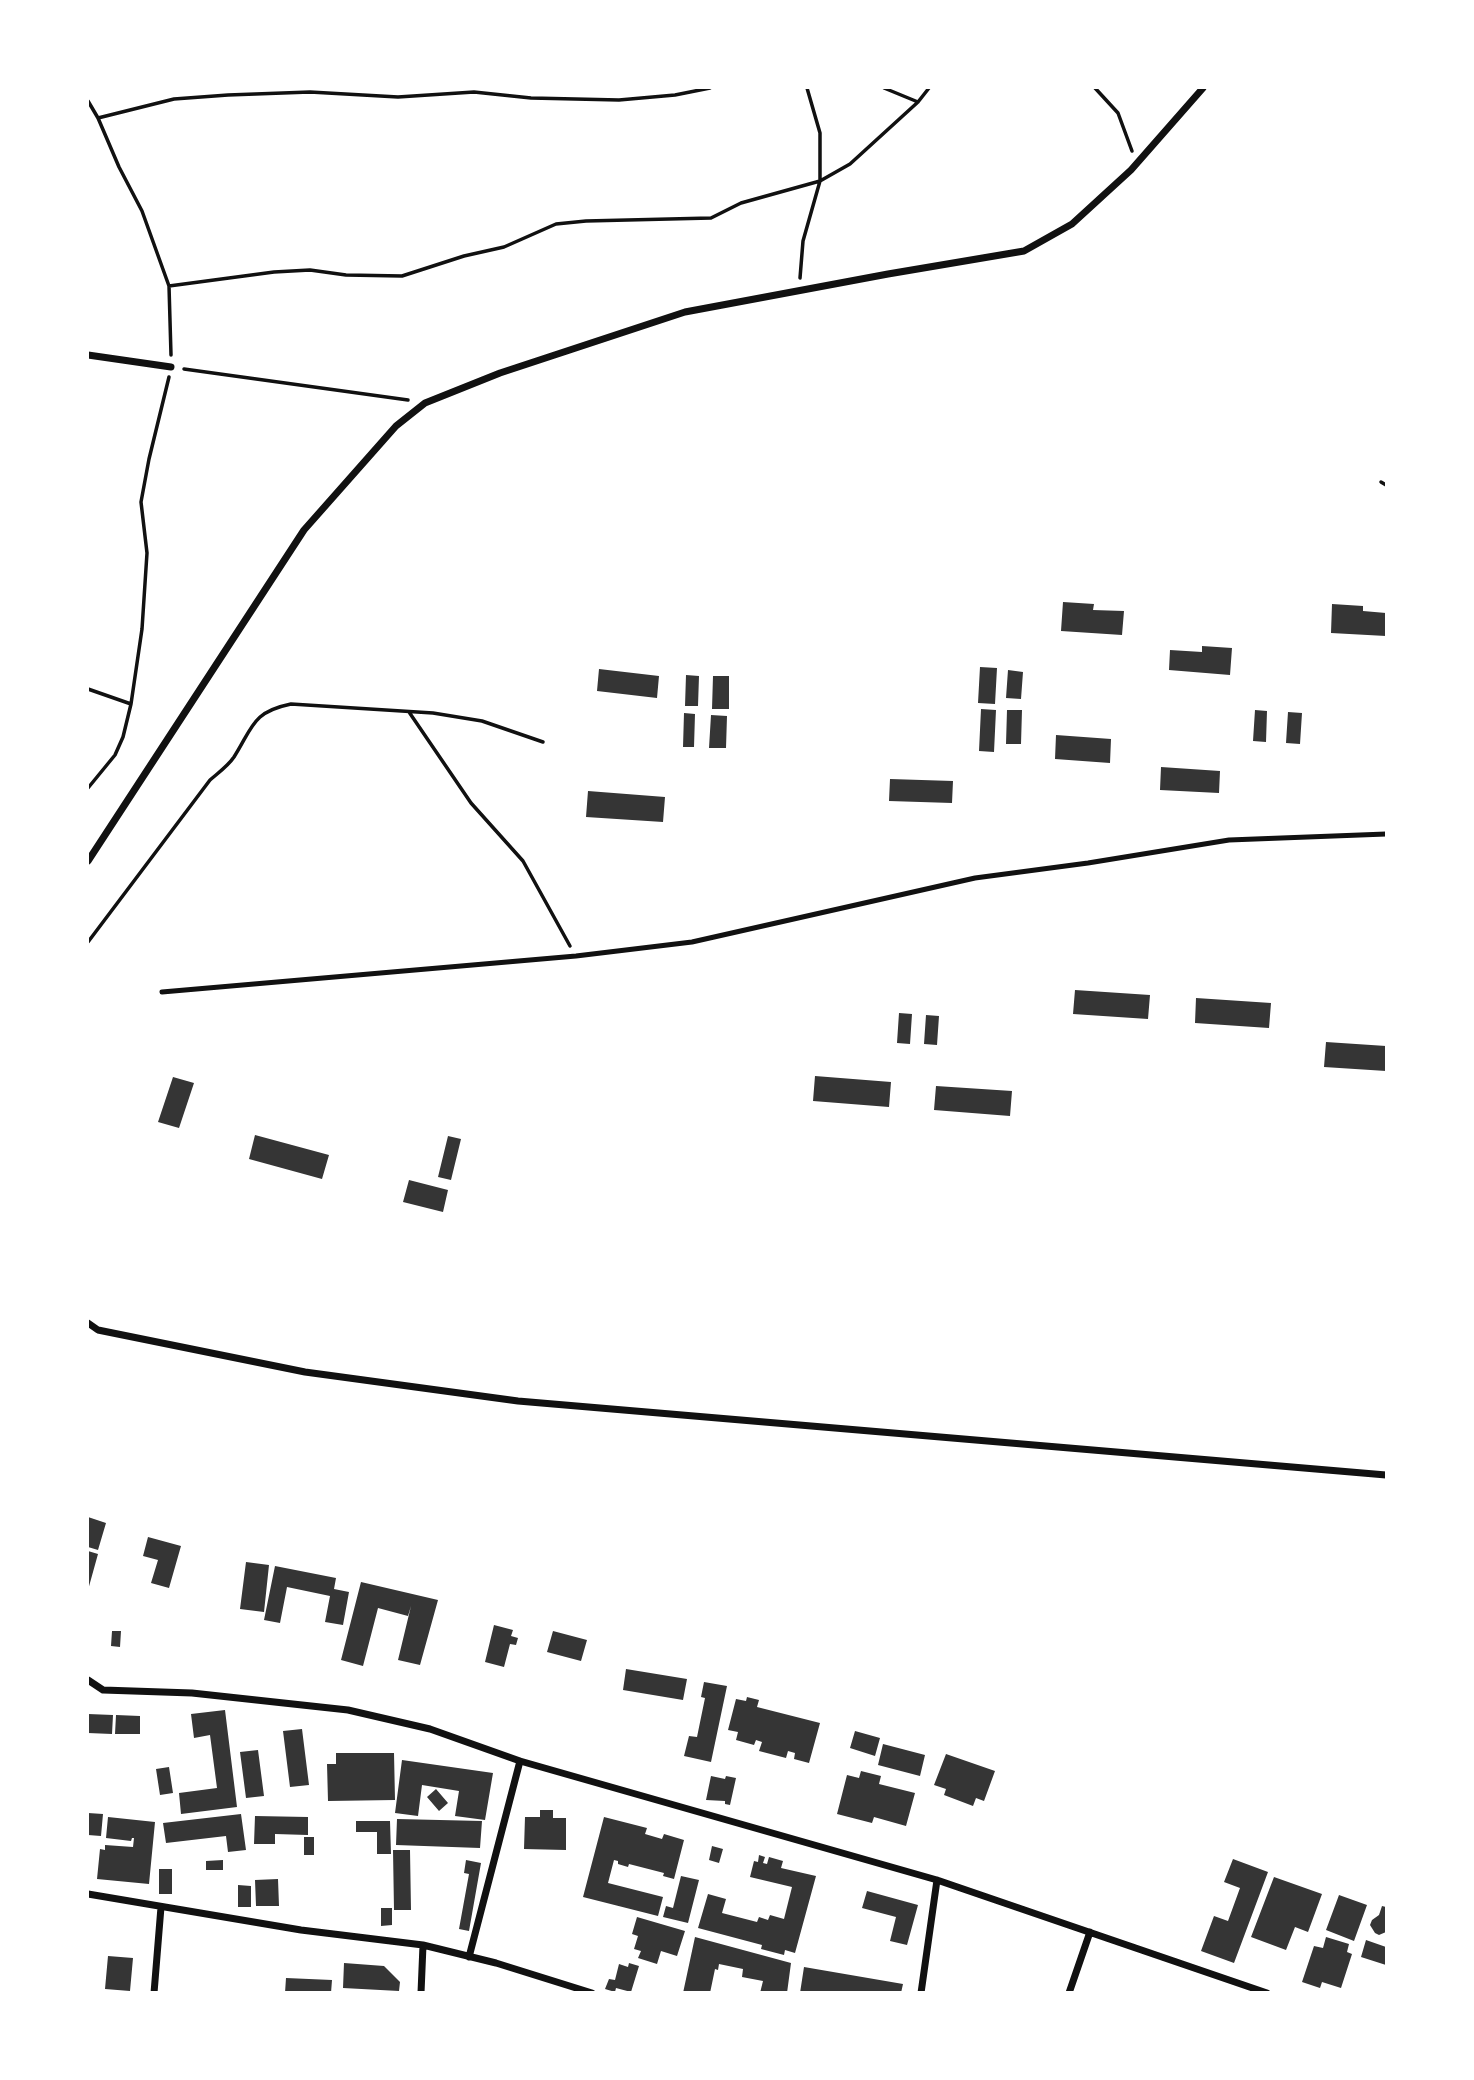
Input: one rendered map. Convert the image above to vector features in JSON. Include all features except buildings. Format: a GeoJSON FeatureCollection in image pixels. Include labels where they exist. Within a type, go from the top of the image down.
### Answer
{"type":"FeatureCollection","features":[{"type":"Feature","properties":{"kind":"street"},"geometry":{"type":"LineString","coordinates":[[88,862],[304,530],[396,426],[425,403],[500,373],[685,312],[1024,251],[1072,224],[1136,163],[1203,88]]}},
{"type":"Feature","properties":{"kind":"street"},"geometry":{"type":"LineString","coordinates":[[88,355],[171,367]]}},
{"type":"Feature","properties":{"kind":"street"},"geometry":{"type":"LineString","coordinates":[[88,1323],[98,1330],[305,1372],[518,1401],[1387,1475]]}},
{"type":"Feature","properties":{"kind":"street"},"geometry":{"type":"LineString","coordinates":[[88,1680],[103,1690],[192,1693],[348,1710],[430,1729],[520,1761],[937,1880],[1267,1993]]}},
{"type":"Feature","properties":{"kind":"street"},"geometry":{"type":"LineString","coordinates":[[469,1957],[520,1761]]}},
{"type":"Feature","properties":{"kind":"street"},"geometry":{"type":"LineString","coordinates":[[921,1993],[937,1880]]}},
{"type":"Feature","properties":{"kind":"street"},"geometry":{"type":"LineString","coordinates":[[88,1894],[301,1930],[423,1945],[592,1993]]}},
{"type":"Feature","properties":{"kind":"street"},"geometry":{"type":"LineString","coordinates":[[155,1993],[161,1907]]}},
{"type":"Feature","properties":{"kind":"street"},"geometry":{"type":"LineString","coordinates":[[1069,1993],[1090,1932]]}},
{"type":"Feature","properties":{"kind":"street"},"geometry":{"type":"LineString","coordinates":[[421,1993],[423,1945]]}},
{"type":"Feature","properties":{"kind":"lane"},"geometry":{"type":"LineString","coordinates":[[162,992],[576,956],[692,942],[975,878],[1229,840],[1387,834]]}},
{"type":"Feature","properties":{"kind":"path"},"geometry":{"type":"LineString","coordinates":[[99,118],[174,99],[228,95],[310,92],[398,97],[474,92],[531,98],[619,100],[675,95],[710,88]]}},
{"type":"Feature","properties":{"kind":"path"},"geometry":{"type":"LineString","coordinates":[[799,290],[803,241],[820,181],[820,133],[807,88]]}},
{"type":"Feature","properties":{"kind":"path"},"geometry":{"type":"LineString","coordinates":[[884,88],[918,102]]}},
{"type":"Feature","properties":{"kind":"path"},"geometry":{"type":"LineString","coordinates":[[169,286],[310,270],[346,275],[402,276],[464,256],[504,247],[556,224],[710,218],[741,203],[820,181],[850,164],[918,102],[929,88]]}},
{"type":"Feature","properties":{"kind":"path"},"geometry":{"type":"LineString","coordinates":[[1095,88],[1118,113],[1136,163]]}},
{"type":"Feature","properties":{"kind":"path"},"geometry":{"type":"LineString","coordinates":[[88,101],[99,118],[119,167],[142,211],[169,286],[172,327],[171,367],[141,502],[147,553],[142,628],[131,704],[115,755],[88,788]]}},
{"type":"Feature","properties":{"kind":"path"},"geometry":{"type":"LineString","coordinates":[[171,367],[425,403]]}},
{"type":"Feature","properties":{"kind":"path"},"geometry":{"type":"LineString","coordinates":[[1381,482],[1387,485]]}},
{"type":"Feature","properties":{"kind":"path"},"geometry":{"type":"LineString","coordinates":[[88,689],[131,704]]}},
{"type":"Feature","properties":{"kind":"path"},"geometry":{"type":"LineString","coordinates":[[88,942],[210,780],[232,760],[256,719],[273,708],[291,704],[433,713],[482,721],[543,742]]}},
{"type":"Feature","properties":{"kind":"path"},"geometry":{"type":"LineString","coordinates":[[409,712],[471,803],[523,861],[576,956]]}}]}
